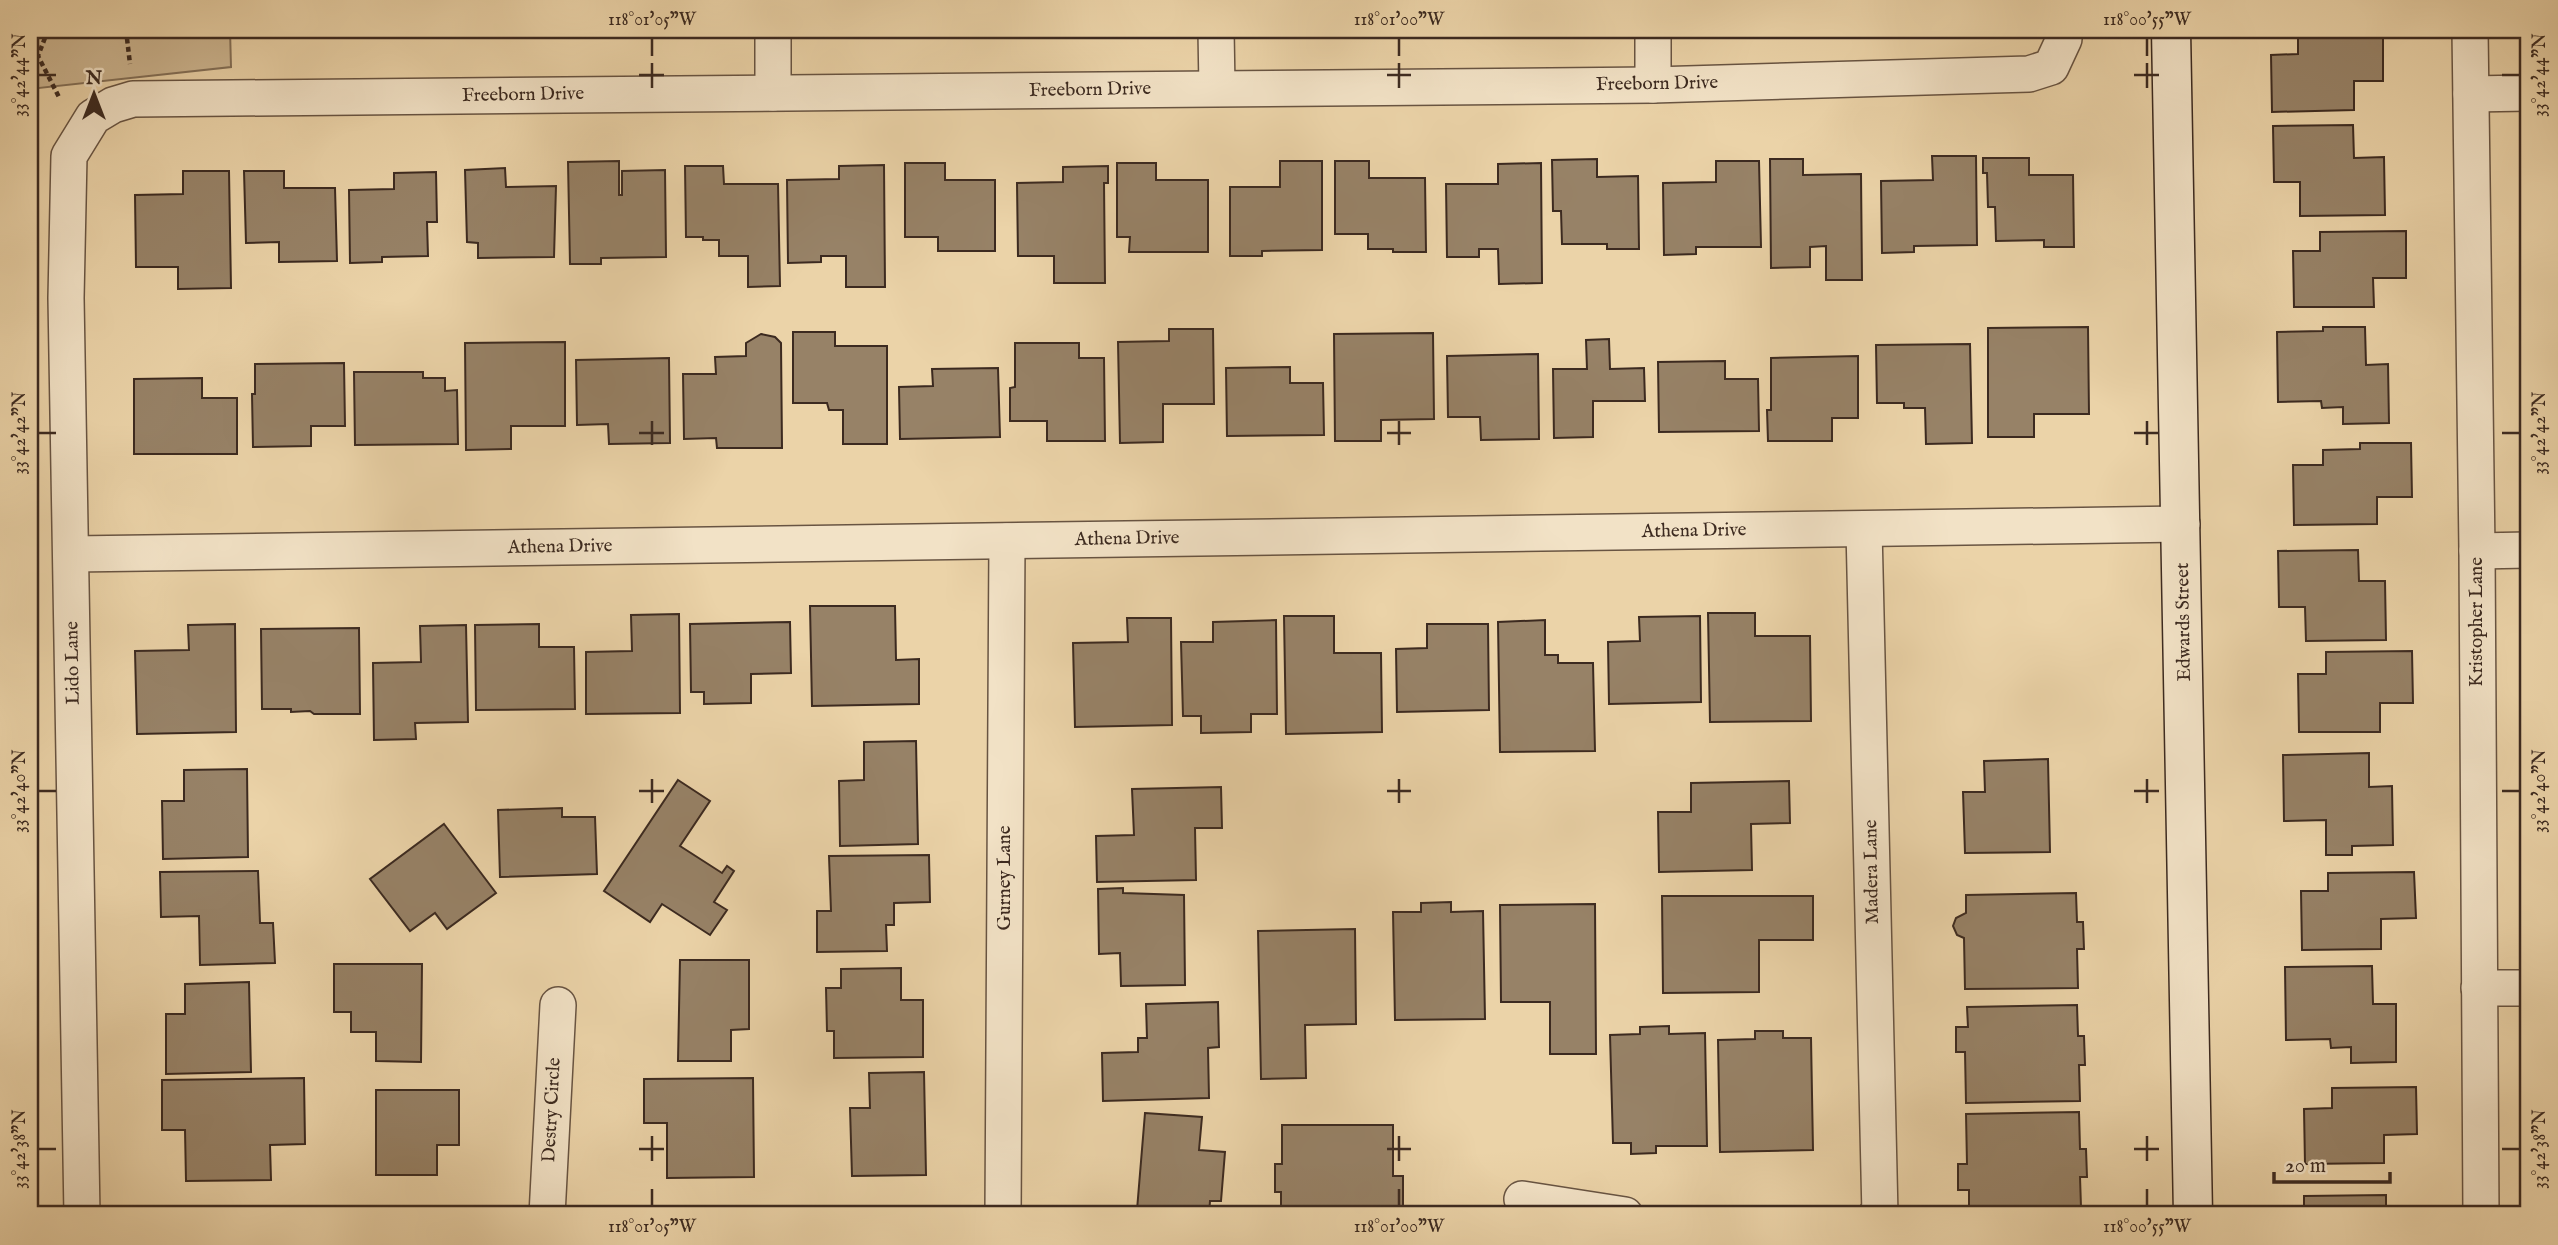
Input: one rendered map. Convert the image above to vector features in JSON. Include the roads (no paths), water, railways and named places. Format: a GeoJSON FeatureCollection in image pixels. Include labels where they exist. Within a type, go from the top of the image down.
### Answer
{"type":"FeatureCollection","features":[{"type":"Feature","properties":{"kind":"main road","name":"Edwards Street"},"geometry":{"type":"LineString","coordinates":[[2171,30],[2193,1215]]}},
{"type":"Feature","properties":{"kind":"street"},"geometry":{"type":"LineString","coordinates":[[773,30],[773,93]]}},
{"type":"Feature","properties":{"kind":"street"},"geometry":{"type":"LineString","coordinates":[[1216,30],[1217,88]]}},
{"type":"Feature","properties":{"kind":"street"},"geometry":{"type":"LineString","coordinates":[[1653,30],[1653,85]]}},
{"type":"Feature","properties":{"kind":"street","name":"Freeborn Drive"},"geometry":{"type":"LineString","coordinates":[[86,127],[113,104],[133,99],[1653,85],[2029,74],[2051,67],[2064,39],[2064,30]]}},
{"type":"Feature","properties":{"kind":"street","name":"Kristopher Lane"},"geometry":{"type":"LineString","coordinates":[[2470,30],[2477,551],[2481,1215]]}},
{"type":"Feature","properties":{"kind":"street"},"geometry":{"type":"LineString","coordinates":[[2472,94],[2528,93]]}},
{"type":"Feature","properties":{"kind":"street","name":"Lido Lane"},"geometry":{"type":"LineString","coordinates":[[82,1215],[66,298],[69,156],[86,127]]}},
{"type":"Feature","properties":{"kind":"street","name":"Athena Drive"},"geometry":{"type":"LineString","coordinates":[[72,554],[2182,524]]}},
{"type":"Feature","properties":{"kind":"street","name":"Madera Lane"},"geometry":{"type":"LineString","coordinates":[[1864,529],[1878,1215]]}},
{"type":"Feature","properties":{"kind":"street","name":"Gurney Lane"},"geometry":{"type":"LineString","coordinates":[[1003,1215],[1007,541]]}},
{"type":"Feature","properties":{"kind":"street"},"geometry":{"type":"LineString","coordinates":[[2477,551],[2528,550]]}},
{"type":"Feature","properties":{"kind":"street"},"geometry":{"type":"LineString","coordinates":[[2479,988],[2528,988]]}},
{"type":"Feature","properties":{"kind":"street","name":"Destry Circle"},"geometry":{"type":"LineString","coordinates":[[547,1215],[558,1005]]}},
{"type":"Feature","properties":{"kind":"street"},"geometry":{"type":"LineString","coordinates":[[1522,1199],[1625,1215]]}}]}
